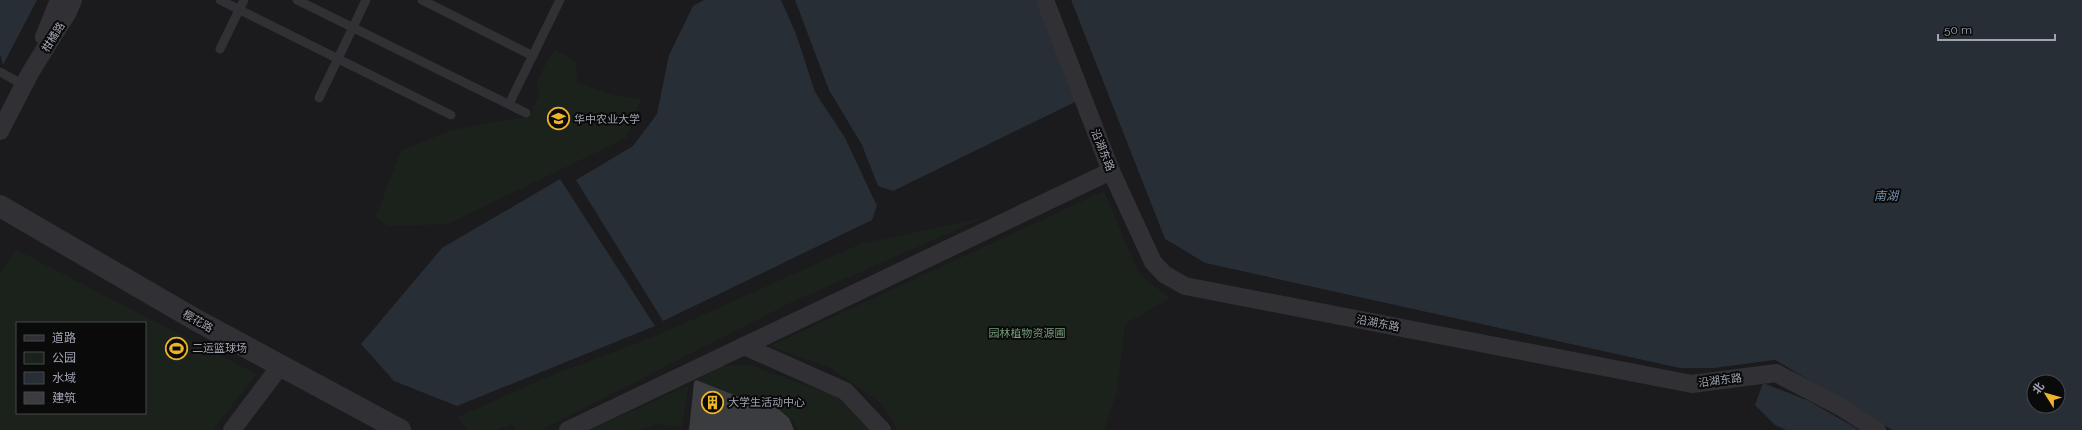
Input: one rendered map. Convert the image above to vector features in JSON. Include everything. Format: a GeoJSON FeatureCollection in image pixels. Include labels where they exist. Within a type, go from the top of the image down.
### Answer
{"type":"FeatureCollection","features":[{"type":"Feature","properties":{"kind":"street","name":"柑橘路"},"geometry":{"type":"LineString","coordinates":[[27,79],[59,0]]}},
{"type":"Feature","properties":{"kind":"street","name":"柑橘路"},"geometry":{"type":"LineString","coordinates":[[0,131],[27,79],[68,12],[73,0]]}},
{"type":"Feature","properties":{"kind":"street","name":"沿湖东路"},"geometry":{"type":"LineString","coordinates":[[1045,0],[1111,171],[1153,262],[1164,274],[1185,286],[1692,384],[1776,373],[1839,406],[1877,430]]}},
{"type":"Feature","properties":{"kind":"street"},"geometry":{"type":"LineString","coordinates":[[568,430],[1111,171]]}},
{"type":"Feature","properties":{"kind":"street","name":"樱花路"},"geometry":{"type":"LineString","coordinates":[[0,206],[196,320],[400,430]]}},
{"type":"Feature","properties":{"kind":"street"},"geometry":{"type":"LineString","coordinates":[[744,346],[845,391],[882,430]]}},
{"type":"Feature","properties":{"kind":"street"},"geometry":{"type":"LineString","coordinates":[[232,430],[281,365]]}},
{"type":"Feature","properties":{"kind":"lane"},"geometry":{"type":"LineString","coordinates":[[220,0],[451,115]]}},
{"type":"Feature","properties":{"kind":"lane"},"geometry":{"type":"LineString","coordinates":[[220,49],[244,0]]}},
{"type":"Feature","properties":{"kind":"lane"},"geometry":{"type":"LineString","coordinates":[[298,0],[526,112]]}},
{"type":"Feature","properties":{"kind":"lane"},"geometry":{"type":"LineString","coordinates":[[319,98],[366,0]]}},
{"type":"Feature","properties":{"kind":"lane"},"geometry":{"type":"LineString","coordinates":[[422,0],[532,56]]}},
{"type":"Feature","properties":{"kind":"lane"},"geometry":{"type":"LineString","coordinates":[[509,104],[560,0]]}},
{"type":"Feature","properties":{"kind":"lane"},"geometry":{"type":"LineString","coordinates":[[0,72],[27,79]]}},
{"type":"Feature","properties":{"kind":"shaded area","name":"华中农业大学"},"geometry":{"type":"Polygon","coordinates":[[[0,0],[1071,0],[1165,239],[1205,263],[1679,368],[1715,368],[1775,360],[1892,430],[0,430],[0,0]]]}},
{"type":"Feature","properties":{"kind":"green space"},"geometry":{"type":"Polygon","coordinates":[[[555,50],[576,61],[577,83],[613,95],[641,99],[626,138],[448,224],[387,226],[376,216],[401,151],[452,130],[530,116],[538,97],[537,79],[555,50]]]}},
{"type":"Feature","properties":{"kind":"green space","name":"园林植物资源圃"},"geometry":{"type":"Polygon","coordinates":[[[1104,191],[1139,274],[1170,298],[1125,324],[1117,391],[1104,430],[898,430],[881,403],[833,369],[770,346],[1104,191]]]}},
{"type":"Feature","properties":{"kind":"green space"},"geometry":{"type":"Polygon","coordinates":[[[983,218],[790,303],[541,430],[516,430],[512,424],[496,430],[467,430],[458,417],[550,376],[656,336],[860,244],[983,218]]]}},
{"type":"Feature","properties":{"kind":"green space","name":"二运篮球场"},"geometry":{"type":"Polygon","coordinates":[[[17,250],[256,374],[213,430],[0,430],[0,272],[17,250]]]}},
{"type":"Feature","properties":{"kind":"green space"},"geometry":{"type":"Polygon","coordinates":[[[747,364],[836,396],[870,430],[798,430],[792,420],[762,394],[754,404],[696,381],[722,366],[747,364]]]}},
{"type":"Feature","properties":{"kind":"green space"},"geometry":{"type":"Polygon","coordinates":[[[689,385],[682,427],[658,424],[640,430],[590,430],[689,385]]]}},
{"type":"Feature","properties":{"kind":"water"},"geometry":{"type":"Polygon","coordinates":[[[0,0],[37,0],[3,65],[0,54],[0,0]]]}},
{"type":"Feature","properties":{"kind":"water"},"geometry":{"type":"Polygon","coordinates":[[[704,0],[781,0],[796,34],[815,92],[845,138],[877,206],[872,220],[663,321],[576,180],[633,146],[657,114],[669,55],[693,6],[704,0]]]}},
{"type":"Feature","properties":{"kind":"water"},"geometry":{"type":"Polygon","coordinates":[[[795,0],[1037,0],[1075,102],[893,191],[878,186],[862,145],[829,90],[795,0]]]}},
{"type":"Feature","properties":{"kind":"water","name":"南湖"},"geometry":{"type":"Polygon","coordinates":[[[1071,0],[2082,0],[2082,430],[1892,430],[1775,360],[1715,368],[1679,368],[1205,263],[1165,239],[1071,0]]]}},
{"type":"Feature","properties":{"kind":"water"},"geometry":{"type":"Polygon","coordinates":[[[560,179],[655,326],[457,406],[394,381],[361,344],[442,248],[560,179]]]}},
{"type":"Feature","properties":{"kind":"water"},"geometry":{"type":"Polygon","coordinates":[[[1763,383],[1809,401],[1859,430],[1786,430],[1775,425],[1755,405],[1763,383]]]}},
{"type":"Feature","properties":{"kind":"building","name":"大学生活动中心"},"geometry":{"type":"Polygon","coordinates":[[[696,380],[757,404],[763,396],[789,418],[794,430],[689,430],[694,382],[696,380]]]}},
{"type":"Feature","properties":{"kind":"place","name":"华中农业大学"},"geometry":{"type":"Point","coordinates":[559,119]}},
{"type":"Feature","properties":{"kind":"place","name":"二运篮球场"},"geometry":{"type":"Point","coordinates":[176,348]}},
{"type":"Feature","properties":{"kind":"place","name":"大学生活动中心"},"geometry":{"type":"Point","coordinates":[713,402]}}]}
